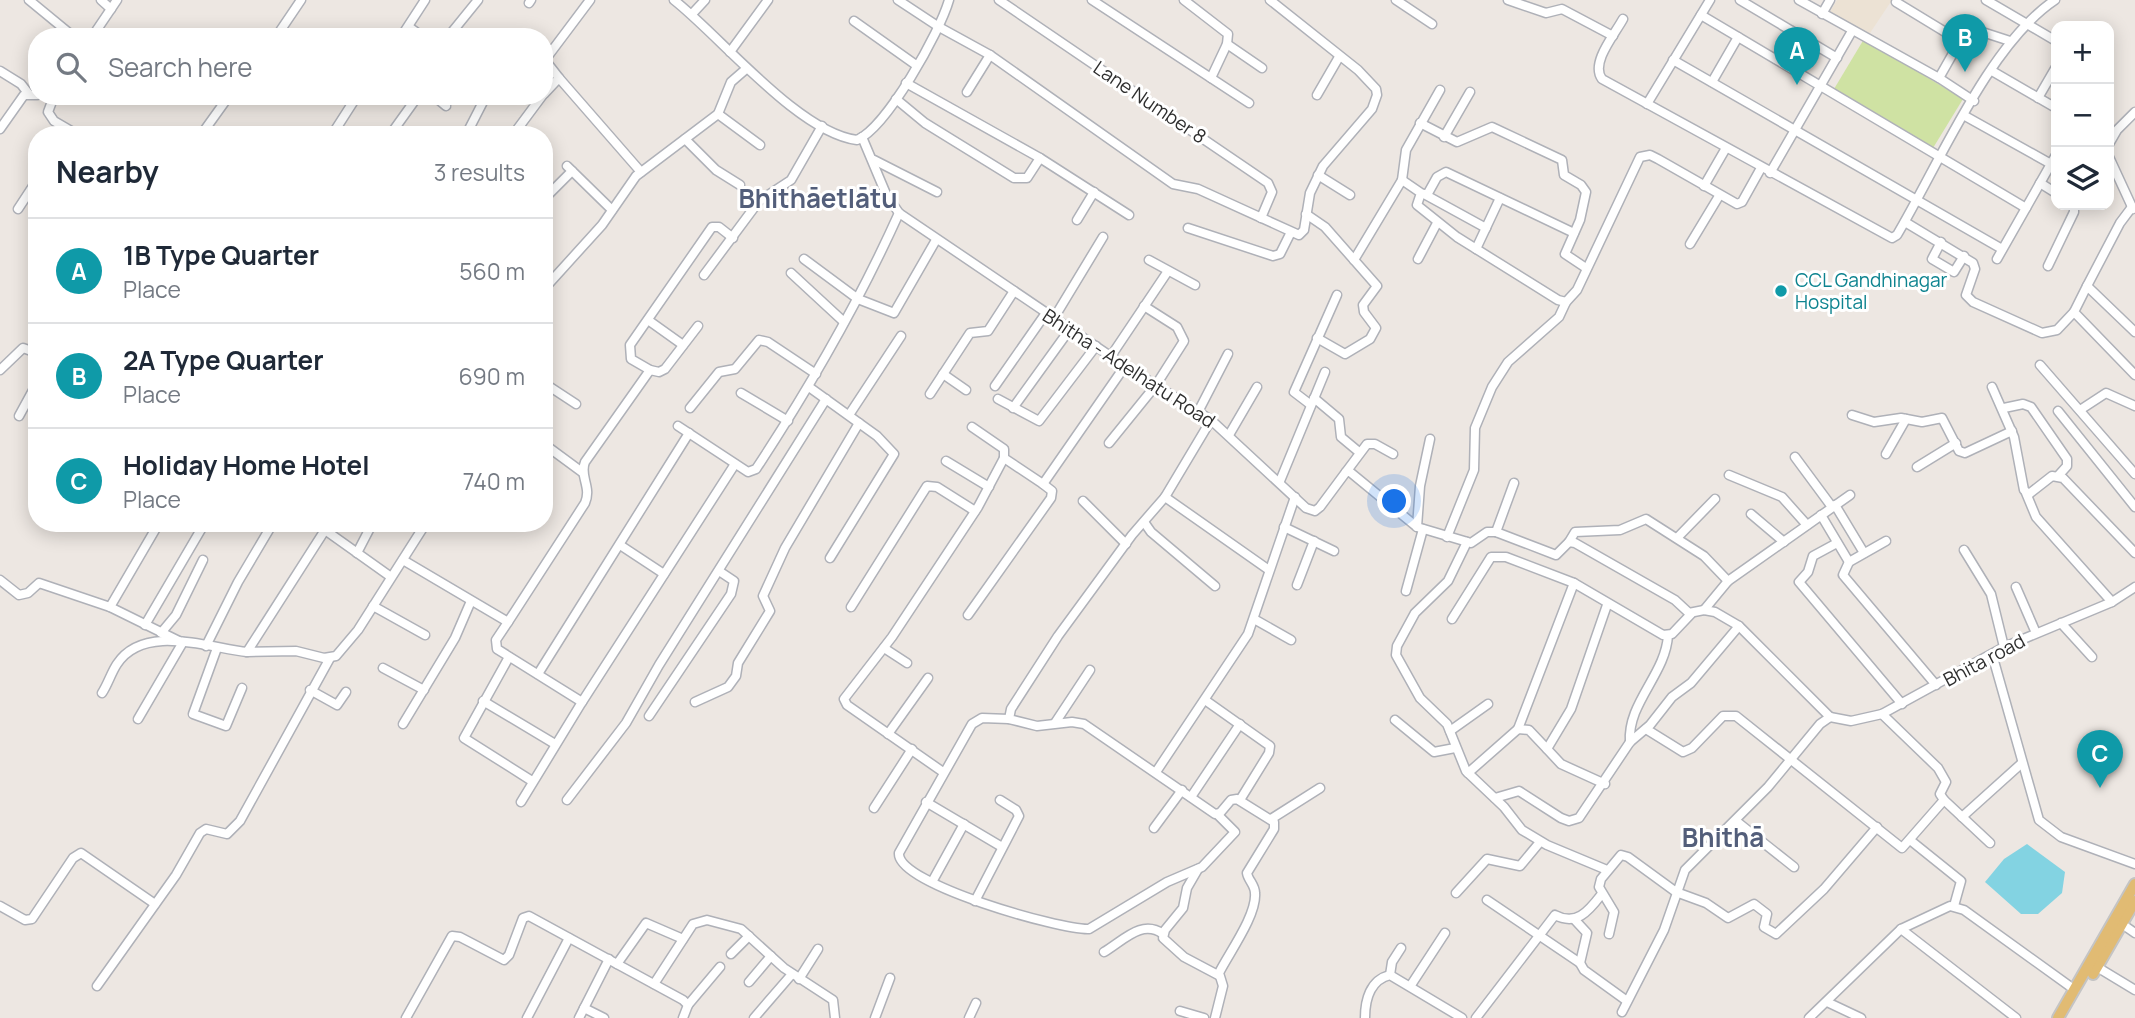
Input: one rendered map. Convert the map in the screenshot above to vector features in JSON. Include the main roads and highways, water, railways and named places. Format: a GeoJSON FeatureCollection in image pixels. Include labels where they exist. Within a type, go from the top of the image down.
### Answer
{"type":"FeatureCollection","features":[{"type":"Feature","properties":{"kind":"main road"},"geometry":{"type":"LineString","coordinates":[[2058,1018],[2135,884]]}},
{"type":"Feature","properties":{"kind":"main road"},"geometry":{"type":"LineString","coordinates":[[2066,1018],[2135,901]]}},
{"type":"Feature","properties":{"kind":"water"},"geometry":{"type":"Polygon","coordinates":[[[2027,844],[2065,872],[2062,893],[2038,914],[2021,914],[1985,882],[2004,859],[2027,844]]]}},
{"type":"Feature","properties":{"kind":"place","name":"2A Type Quarter"},"geometry":{"type":"Point","coordinates":[1965,72]}},
{"type":"Feature","properties":{"kind":"place","name":"1B Type Quarter"},"geometry":{"type":"Point","coordinates":[1797,85]}},
{"type":"Feature","properties":{"kind":"place","name":"CCL Gandhinagar Hospital"},"geometry":{"type":"Point","coordinates":[1781,291]}},
{"type":"Feature","properties":{"kind":"place","name":"Holiday Home Hotel"},"geometry":{"type":"Point","coordinates":[2100,788]}},
{"type":"Feature","properties":{"kind":"district","name":"Bhithāetlātu"},"geometry":{"type":"Point","coordinates":[818,198]}},
{"type":"Feature","properties":{"kind":"district","name":"Bhithā"},"geometry":{"type":"Point","coordinates":[1723,837]}}]}
